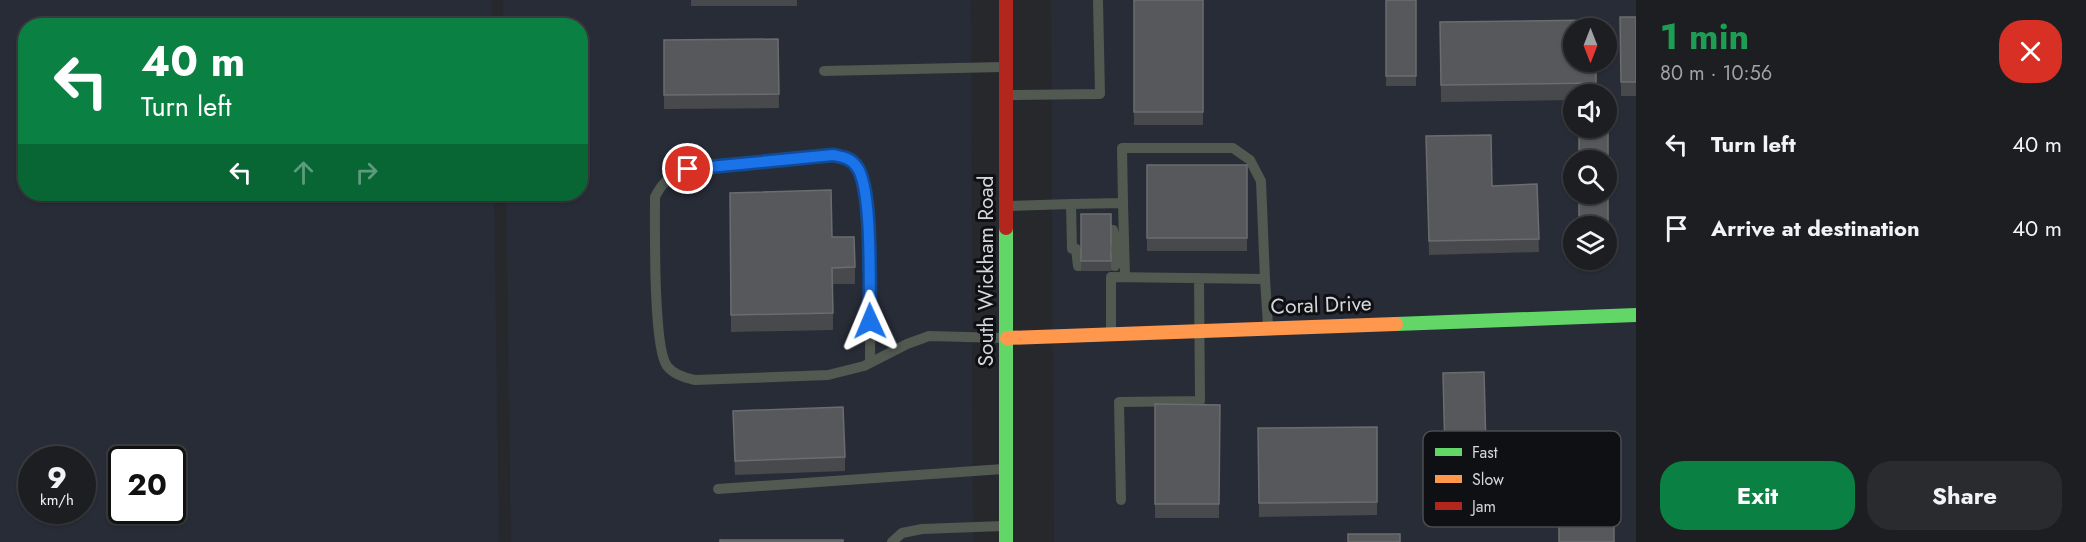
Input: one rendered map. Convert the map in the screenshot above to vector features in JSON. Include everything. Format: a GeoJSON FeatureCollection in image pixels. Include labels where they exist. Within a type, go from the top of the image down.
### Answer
{"type":"FeatureCollection","features":[{"type":"Feature","properties":{"kind":"street","name":"South Wickham Road"},"geometry":{"type":"LineString","coordinates":[[1006,0],[1006,542]]}},
{"type":"Feature","properties":{"kind":"street","name":"Coral Drive"},"geometry":{"type":"LineString","coordinates":[[1007,338],[1636,315]]}},
{"type":"Feature","properties":{"kind":"lane"},"geometry":{"type":"LineString","coordinates":[[1006,95],[1100,94],[1098,0]]}},
{"type":"Feature","properties":{"kind":"lane"},"geometry":{"type":"LineString","coordinates":[[824,71],[1006,67]]}},
{"type":"Feature","properties":{"kind":"lane"},"geometry":{"type":"LineString","coordinates":[[1111,265],[1115,266],[1123,203],[1122,148],[1233,148],[1250,160],[1261,181],[1268,328]]}},
{"type":"Feature","properties":{"kind":"lane"},"geometry":{"type":"LineString","coordinates":[[870,362],[868,217],[864,182],[857,167],[848,158],[833,155],[688,169],[672,175],[661,185],[655,197],[660,351],[667,366],[679,376],[695,380],[828,375],[870,362],[929,336],[1007,338]]}},
{"type":"Feature","properties":{"kind":"lane"},"geometry":{"type":"LineString","coordinates":[[1007,206],[1123,203]]}},
{"type":"Feature","properties":{"kind":"lane"},"geometry":{"type":"LineString","coordinates":[[1071,204],[1072,249],[1079,249]]}},
{"type":"Feature","properties":{"kind":"lane"},"geometry":{"type":"LineString","coordinates":[[1081,230],[1078,230],[1078,266],[1081,266]]}},
{"type":"Feature","properties":{"kind":"lane"},"geometry":{"type":"LineString","coordinates":[[1111,230],[1113,230],[1125,277]]}},
{"type":"Feature","properties":{"kind":"lane"},"geometry":{"type":"LineString","coordinates":[[1111,334],[1111,277],[1265,279]]}},
{"type":"Feature","properties":{"kind":"lane"},"geometry":{"type":"LineString","coordinates":[[1121,500],[1119,402],[1200,401],[1199,278]]}},
{"type":"Feature","properties":{"kind":"lane"},"geometry":{"type":"LineString","coordinates":[[718,489],[1007,469]]}},
{"type":"Feature","properties":{"kind":"lane"},"geometry":{"type":"LineString","coordinates":[[892,542],[902,532],[922,529],[1006,525]]}},
{"type":"Feature","properties":{"kind":"shaded area"},"geometry":{"type":"Polygon","coordinates":[[[0,0],[491,0],[492,18],[18,18],[18,201],[494,201],[499,542],[0,542],[0,0]]]}},
{"type":"Feature","properties":{"kind":"shaded area"},"geometry":{"type":"Polygon","coordinates":[[[503,0],[971,0],[973,542],[511,542],[506,201],[588,201],[588,18],[503,18],[503,0]]]}},
{"type":"Feature","properties":{"kind":"shaded area"},"geometry":{"type":"Polygon","coordinates":[[[1051,0],[1636,0],[1636,542],[1054,542],[1051,0]]]}},
{"type":"Feature","properties":{"kind":"building"},"geometry":{"type":"Polygon","coordinates":[[[1134,0],[1203,0],[1203,112],[1134,112],[1134,0]]]}},
{"type":"Feature","properties":{"kind":"building"},"geometry":{"type":"Polygon","coordinates":[[[1386,0],[1416,0],[1416,76],[1386,76],[1386,0]]]}},
{"type":"Feature","properties":{"kind":"building"},"geometry":{"type":"Polygon","coordinates":[[[1620,17],[1636,17],[1636,82],[1621,82],[1620,17]]]}},
{"type":"Feature","properties":{"kind":"building"},"geometry":{"type":"Polygon","coordinates":[[[1563,20],[1563,72],[1596,72],[1596,83],[1441,85],[1440,22],[1563,20]]]}},
{"type":"Feature","properties":{"kind":"building"},"geometry":{"type":"Polygon","coordinates":[[[778,39],[779,94],[664,95],[664,40],[778,39]]]}},
{"type":"Feature","properties":{"kind":"building"},"geometry":{"type":"Polygon","coordinates":[[[1491,135],[1492,186],[1537,184],[1539,239],[1429,241],[1426,136],[1491,135]]]}},
{"type":"Feature","properties":{"kind":"building"},"geometry":{"type":"Polygon","coordinates":[[[1579,138],[1608,138],[1608,150],[1579,150],[1579,138]]]}},
{"type":"Feature","properties":{"kind":"building"},"geometry":{"type":"Polygon","coordinates":[[[1147,165],[1247,165],[1247,238],[1147,238],[1147,165]]]}},
{"type":"Feature","properties":{"kind":"building"},"geometry":{"type":"Polygon","coordinates":[[[831,190],[832,237],[854,237],[855,267],[832,268],[833,313],[731,315],[730,193],[831,190]]]}},
{"type":"Feature","properties":{"kind":"building"},"geometry":{"type":"Polygon","coordinates":[[[1579,204],[1608,204],[1608,216],[1579,216],[1579,204]]]}},
{"type":"Feature","properties":{"kind":"building"},"geometry":{"type":"Polygon","coordinates":[[[1081,214],[1111,214],[1111,261],[1081,261],[1081,214]]]}},
{"type":"Feature","properties":{"kind":"building"},"geometry":{"type":"Polygon","coordinates":[[[1484,372],[1486,431],[1444,431],[1443,373],[1484,372]]]}},
{"type":"Feature","properties":{"kind":"building"},"geometry":{"type":"Polygon","coordinates":[[[1155,404],[1220,405],[1219,504],[1155,504],[1155,404]]]}},
{"type":"Feature","properties":{"kind":"building"},"geometry":{"type":"Polygon","coordinates":[[[843,407],[845,457],[735,461],[733,411],[843,407]]]}},
{"type":"Feature","properties":{"kind":"building"},"geometry":{"type":"Polygon","coordinates":[[[1377,427],[1377,502],[1259,503],[1258,428],[1377,427]]]}},
{"type":"Feature","properties":{"kind":"building"},"geometry":{"type":"Polygon","coordinates":[[[1559,527],[1614,527],[1614,542],[1559,542],[1559,527]]]}},
{"type":"Feature","properties":{"kind":"building"},"geometry":{"type":"Polygon","coordinates":[[[1348,534],[1400,534],[1400,542],[1348,542],[1348,534]]]}},
{"type":"Feature","properties":{"kind":"building"},"geometry":{"type":"Polygon","coordinates":[[[720,540],[843,540],[843,542],[720,542],[720,540]]]}},
{"type":"Feature","properties":{"kind":"traffic: fast"},"geometry":{"type":"LineString","coordinates":[[1006,228],[1006,542]]}},
{"type":"Feature","properties":{"kind":"traffic: fast"},"geometry":{"type":"LineString","coordinates":[[1396,324],[1636,315]]}},
{"type":"Feature","properties":{"kind":"traffic: slow"},"geometry":{"type":"LineString","coordinates":[[1007,338],[1396,324]]}},
{"type":"Feature","properties":{"kind":"traffic: jam"},"geometry":{"type":"LineString","coordinates":[[1006,0],[1006,228]]}},
{"type":"Feature","properties":{"kind":"route"},"geometry":{"type":"LineString","coordinates":[[688,169],[833,155],[848,158],[857,167],[864,182],[868,217],[870,321]]}}]}
